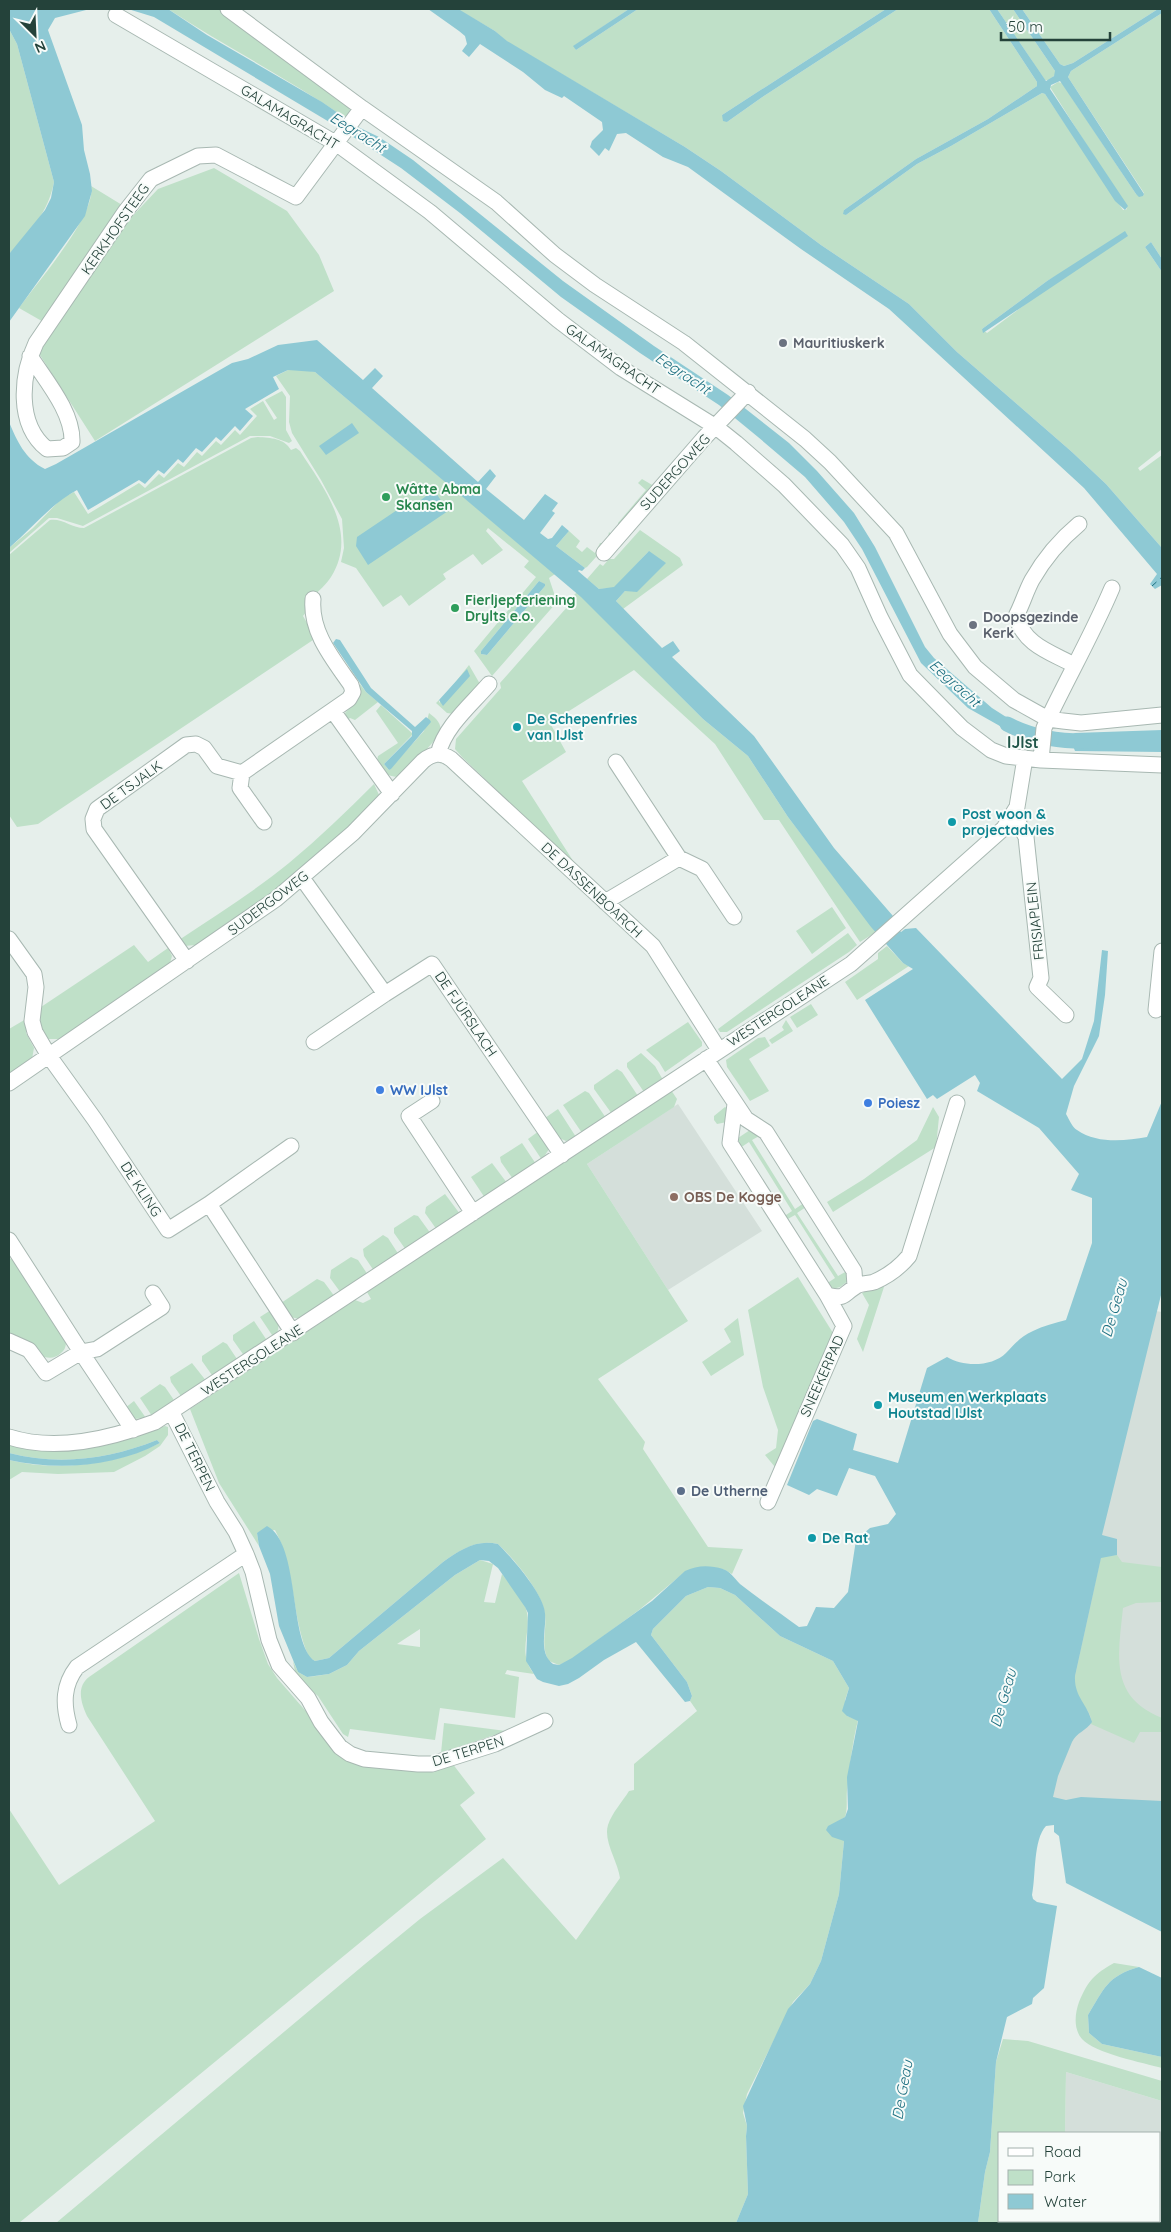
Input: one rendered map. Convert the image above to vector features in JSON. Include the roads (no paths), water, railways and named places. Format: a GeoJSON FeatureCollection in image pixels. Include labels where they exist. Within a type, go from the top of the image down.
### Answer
{"type":"FeatureCollection","features":[{"type":"Feature","properties":{"kind":"street"},"geometry":{"type":"LineString","coordinates":[[228,9],[358,114],[496,202],[555,255],[595,285],[684,343],[744,397],[830,462],[896,533],[950,634],[975,667],[1014,700],[1046,724],[1081,723],[1162,715]]}},
{"type":"Feature","properties":{"kind":"street","name":"GALAMAGRACHT"},"geometry":{"type":"LineString","coordinates":[[116,16],[340,139],[558,320],[621,368],[716,427],[784,485],[842,545],[858,568],[903,663],[925,692],[962,728],[991,750],[1006,756],[1025,758],[1042,756],[1162,765]]}},
{"type":"Feature","properties":{"kind":"street","name":"KERKHOFSTEEG"},"geometry":{"type":"LineString","coordinates":[[30,356],[57,399],[72,429],[72,442],[63,448],[47,449],[37,441],[28,418],[23,388],[30,356],[36,343],[125,212],[151,179],[198,156],[216,155],[296,196],[358,114]]}},
{"type":"Feature","properties":{"kind":"street","name":"SUDERGOWEG"},"geometry":{"type":"LineString","coordinates":[[604,554],[744,397]]}},
{"type":"Feature","properties":{"kind":"street"},"geometry":{"type":"LineString","coordinates":[[1074,666],[1031,642],[1020,630],[1016,616],[1026,598],[1031,582],[1041,567],[1057,546],[1080,524]]}},
{"type":"Feature","properties":{"kind":"street"},"geometry":{"type":"LineString","coordinates":[[1042,756],[1046,724],[1093,632],[1112,588]]}},
{"type":"Feature","properties":{"kind":"street"},"geometry":{"type":"LineString","coordinates":[[264,822],[240,788],[242,773],[333,711],[349,699],[353,692],[351,685],[322,642],[312,610],[313,599]]}},
{"type":"Feature","properties":{"kind":"street"},"geometry":{"type":"LineString","coordinates":[[438,754],[441,741],[489,684]]}},
{"type":"Feature","properties":{"kind":"street"},"geometry":{"type":"LineString","coordinates":[[333,711],[392,794]]}},
{"type":"Feature","properties":{"kind":"street","name":"DE TSJALK"},"geometry":{"type":"LineString","coordinates":[[187,962],[94,829],[93,819],[97,809],[186,746],[196,744],[204,748],[217,766],[242,773]]}},
{"type":"Feature","properties":{"kind":"street","name":"SUDERGOWEG"},"geometry":{"type":"LineString","coordinates":[[9,1083],[187,962],[302,878],[392,794],[423,761],[430,755],[438,754]]}},
{"type":"Feature","properties":{"kind":"street","name":"DE DASSENBOARCH"},"geometry":{"type":"LineString","coordinates":[[438,754],[451,759],[653,946],[719,1050]]}},
{"type":"Feature","properties":{"kind":"street","name":"WESTERGOLEANE"},"geometry":{"type":"LineString","coordinates":[[9,1438],[36,1442],[68,1443],[100,1439],[155,1422],[293,1333],[706,1058],[851,964],[1004,828],[1012,818],[1017,807],[1025,758]]}},
{"type":"Feature","properties":{"kind":"street"},"geometry":{"type":"LineString","coordinates":[[616,762],[679,858],[702,869],[734,917]]}},
{"type":"Feature","properties":{"kind":"street","name":"FRISIAPLEIN"},"geometry":{"type":"LineString","coordinates":[[1012,818],[1018,822],[1026,837],[1040,978],[1037,987],[1066,1015]]}},
{"type":"Feature","properties":{"kind":"street"},"geometry":{"type":"LineString","coordinates":[[605,902],[679,858]]}},
{"type":"Feature","properties":{"kind":"street"},"geometry":{"type":"LineString","coordinates":[[302,878],[385,994],[314,1042]]}},
{"type":"Feature","properties":{"kind":"street"},"geometry":{"type":"LineString","coordinates":[[9,939],[34,974],[36,987],[32,1021],[35,1032],[49,1056]]}},
{"type":"Feature","properties":{"kind":"street"},"geometry":{"type":"LineString","coordinates":[[1156,1010],[1162,951]]}},
{"type":"Feature","properties":{"kind":"street","name":"DE FJÛRSLACH"},"geometry":{"type":"LineString","coordinates":[[385,994],[432,964],[562,1155]]}},
{"type":"Feature","properties":{"kind":"street","name":"DE KLING"},"geometry":{"type":"LineString","coordinates":[[49,1056],[95,1120],[168,1230],[209,1204]]}},
{"type":"Feature","properties":{"kind":"street"},"geometry":{"type":"LineString","coordinates":[[706,1058],[746,1119],[766,1132],[854,1271],[855,1286]]}},
{"type":"Feature","properties":{"kind":"street"},"geometry":{"type":"LineString","coordinates":[[432,1101],[409,1116],[473,1213]]}},
{"type":"Feature","properties":{"kind":"street"},"geometry":{"type":"LineString","coordinates":[[735,1104],[730,1144],[826,1295],[842,1296],[848,1294],[855,1286],[873,1282],[900,1266],[909,1256],[958,1102]]}},
{"type":"Feature","properties":{"kind":"street"},"geometry":{"type":"LineString","coordinates":[[291,1146],[209,1204],[293,1333]]}},
{"type":"Feature","properties":{"kind":"street"},"geometry":{"type":"LineString","coordinates":[[10,1243],[133,1430]]}},
{"type":"Feature","properties":{"kind":"street"},"geometry":{"type":"LineString","coordinates":[[9,1341],[29,1350],[46,1373],[81,1352],[97,1349],[162,1307],[153,1293]]}},
{"type":"Feature","properties":{"kind":"street","name":"SNEEKERPAD"},"geometry":{"type":"LineString","coordinates":[[768,1502],[844,1326],[826,1295]]}},
{"type":"Feature","properties":{"kind":"street","name":"DE TERPEN"},"geometry":{"type":"LineString","coordinates":[[172,1412],[217,1502],[236,1532],[246,1554],[269,1640],[279,1665],[308,1698],[330,1736],[340,1747],[350,1754],[364,1759],[432,1764],[495,1744],[545,1721]]}},
{"type":"Feature","properties":{"kind":"street"},"geometry":{"type":"LineString","coordinates":[[69,1725],[64,1698],[71,1675],[78,1667],[246,1554]]}},
{"type":"Feature","properties":{"kind":"water"},"geometry":{"type":"Polygon","coordinates":[[[9,9],[90,9],[55,18],[48,30],[82,125],[84,150],[92,191],[85,216],[9,322],[9,254],[45,210],[51,198],[54,182],[17,44],[9,29],[9,9]]]}},
{"type":"Feature","properties":{"kind":"water"},"geometry":{"type":"Polygon","coordinates":[[[128,9],[168,9],[207,35],[322,102],[360,128],[379,137],[413,160],[563,281],[654,346],[728,395],[789,443],[854,513],[875,547],[925,647],[934,658],[992,708],[1014,722],[1028,726],[1023,739],[968,708],[921,663],[862,549],[844,522],[805,477],[719,405],[640,353],[561,297],[460,213],[401,168],[341,129],[154,17],[128,9]]]}},
{"type":"Feature","properties":{"kind":"water"},"geometry":{"type":"Polygon","coordinates":[[[428,9],[460,10],[495,31],[507,41],[685,147],[721,171],[821,245],[909,304],[957,352],[1106,484],[1162,548],[1162,585],[1155,589],[1150,584],[1157,574],[1084,488],[889,309],[801,249],[688,167],[663,157],[626,133],[617,134],[609,151],[605,148],[599,156],[590,147],[592,141],[603,130],[602,122],[564,96],[562,98],[545,90],[523,72],[480,44],[469,57],[462,51],[467,44],[465,36],[428,9]]]}},
{"type":"Feature","properties":{"kind":"water"},"geometry":{"type":"Polygon","coordinates":[[[629,9],[638,9],[576,50],[573,46],[629,9]]]}},
{"type":"Feature","properties":{"kind":"water"},"geometry":{"type":"Polygon","coordinates":[[[886,9],[898,9],[727,122],[723,121],[722,115],[886,9]]]}},
{"type":"Feature","properties":{"kind":"water"},"geometry":{"type":"Polygon","coordinates":[[[989,9],[997,9],[1046,81],[1054,76],[1055,71],[1013,9],[1022,9],[1060,64],[1064,66],[1073,63],[1158,9],[1162,9],[1162,13],[1071,71],[1068,77],[1144,194],[1143,196],[1139,197],[1136,194],[1060,81],[1051,85],[1050,89],[1128,206],[1125,210],[1115,201],[1045,94],[1042,93],[917,164],[846,215],[843,214],[844,210],[916,159],[988,119],[1037,86],[1037,82],[989,9]]]}},
{"type":"Feature","properties":{"kind":"water"},"geometry":{"type":"Polygon","coordinates":[[[1125,231],[1128,236],[983,333],[982,329],[1047,281],[1125,231]]]}},
{"type":"Feature","properties":{"kind":"water"},"geometry":{"type":"Polygon","coordinates":[[[1151,242],[1162,259],[1162,272],[1145,247],[1151,242]]]}},
{"type":"Feature","properties":{"kind":"water","name":"De Geau"},"geometry":{"type":"Polygon","coordinates":[[[317,340],[363,380],[375,368],[383,376],[372,388],[478,482],[490,469],[496,476],[486,489],[524,520],[545,494],[558,503],[552,511],[555,513],[540,533],[548,539],[552,538],[562,525],[569,531],[556,546],[585,568],[582,571],[578,571],[599,589],[614,587],[649,551],[666,563],[637,592],[625,591],[616,601],[662,648],[673,641],[680,651],[672,657],[754,736],[834,848],[893,916],[890,920],[901,932],[905,929],[916,928],[1062,1079],[1082,1059],[1094,1021],[1102,950],[1108,951],[1105,995],[1099,1036],[1074,1086],[1066,1114],[1075,1129],[1093,1138],[1111,1140],[1130,1140],[1147,1137],[1162,1101],[1162,1291],[1102,1535],[1117,1539],[1117,1555],[1101,1558],[1075,1676],[1079,1695],[1092,1722],[1072,1742],[1058,1776],[1053,1797],[1066,1800],[1081,1797],[1162,1801],[1162,1932],[1066,1883],[1059,1836],[1054,1832],[1054,1825],[1046,1826],[1042,1832],[1037,1849],[1032,1895],[1033,1899],[1037,1902],[1057,1906],[1044,1988],[1033,1998],[1032,2004],[1007,2017],[996,2062],[990,2152],[985,2172],[978,2223],[736,2223],[748,2194],[747,2126],[743,2106],[788,2009],[810,1984],[821,1961],[839,1894],[844,1841],[832,1837],[826,1830],[828,1826],[845,1817],[848,1809],[847,1777],[858,1721],[847,1716],[842,1711],[849,1688],[833,1661],[780,1636],[735,1595],[720,1588],[708,1587],[686,1596],[653,1629],[651,1635],[687,1682],[692,1696],[690,1701],[685,1702],[636,1642],[604,1660],[568,1684],[559,1686],[543,1682],[537,1679],[526,1661],[528,1613],[525,1607],[498,1568],[489,1561],[480,1560],[455,1575],[359,1651],[347,1665],[329,1674],[307,1677],[298,1672],[279,1626],[270,1574],[259,1546],[257,1533],[267,1526],[278,1536],[285,1552],[301,1635],[307,1651],[315,1661],[329,1658],[443,1562],[462,1550],[475,1544],[483,1543],[498,1544],[517,1565],[537,1592],[545,1615],[545,1652],[553,1664],[559,1665],[572,1658],[652,1601],[685,1571],[704,1566],[726,1570],[740,1584],[799,1627],[807,1626],[816,1607],[834,1608],[848,1592],[856,1540],[870,1528],[888,1524],[896,1514],[875,1476],[849,1468],[837,1496],[817,1489],[809,1495],[787,1485],[813,1421],[817,1419],[857,1434],[853,1450],[898,1463],[927,1368],[947,1357],[969,1364],[993,1361],[1000,1358],[1018,1340],[1029,1333],[1066,1320],[1092,1243],[1092,1198],[1071,1190],[1079,1174],[1039,1128],[977,1091],[980,1083],[975,1075],[937,1099],[933,1095],[927,1099],[865,1000],[913,969],[903,963],[871,927],[788,817],[748,756],[703,719],[581,597],[315,372],[288,370],[273,377],[279,389],[245,409],[253,416],[240,431],[235,426],[221,441],[216,437],[202,452],[196,448],[183,463],[178,459],[164,474],[158,470],[145,484],[139,480],[88,510],[77,490],[50,509],[9,548],[9,422],[27,455],[45,469],[232,363],[248,359],[278,345],[317,340]]]}},
{"type":"Feature","properties":{"kind":"water"},"geometry":{"type":"Polygon","coordinates":[[[352,423],[359,433],[326,455],[319,446],[352,423]]]}},
{"type":"Feature","properties":{"kind":"water"},"geometry":{"type":"Polygon","coordinates":[[[434,490],[448,511],[368,565],[356,546],[357,537],[406,504],[413,506],[434,490]]]}},
{"type":"Feature","properties":{"kind":"water"},"geometry":{"type":"Polygon","coordinates":[[[539,581],[545,584],[545,586],[487,655],[481,654],[481,651],[539,581]]]}},
{"type":"Feature","properties":{"kind":"water"},"geometry":{"type":"Polygon","coordinates":[[[336,639],[340,640],[371,688],[415,727],[426,717],[431,722],[389,770],[384,764],[412,736],[412,731],[366,692],[333,643],[336,639]]]}},
{"type":"Feature","properties":{"kind":"water"},"geometry":{"type":"Polygon","coordinates":[[[467,669],[470,676],[443,706],[439,700],[467,669]]]}},
{"type":"Feature","properties":{"kind":"water"},"geometry":{"type":"Polygon","coordinates":[[[1162,730],[1162,752],[1075,751],[1071,741],[1071,735],[1075,733],[1162,730]]]}},
{"type":"Feature","properties":{"kind":"water"},"geometry":{"type":"Polygon","coordinates":[[[157,1440],[160,1443],[143,1451],[105,1462],[86,1465],[47,1465],[9,1460],[9,1453],[28,1457],[66,1460],[103,1456],[139,1447],[157,1440]]]}},
{"type":"Feature","properties":{"kind":"water"},"geometry":{"type":"Polygon","coordinates":[[[1139,1967],[1162,1978],[1162,2057],[1102,2044],[1089,2033],[1088,2015],[1103,1991],[1113,1979],[1139,1967]]]}},
{"type":"Feature","properties":{"kind":"waterway","name":"Eegracht"},"geometry":{"type":"LineString","coordinates":[[1007,724],[1017,729],[1048,738],[1069,741],[1091,741]]}},
{"type":"Feature","properties":{"kind":"place","name":"Mauritiuskerk"},"geometry":{"type":"Point","coordinates":[783,343]}},
{"type":"Feature","properties":{"kind":"place","name":"Wâtte Abma Skansen"},"geometry":{"type":"Point","coordinates":[386,497]}},
{"type":"Feature","properties":{"kind":"place","name":"Fierljepferiening Drylts e.o."},"geometry":{"type":"Point","coordinates":[455,608]}},
{"type":"Feature","properties":{"kind":"place","name":"Doopsgezinde Kerk"},"geometry":{"type":"Point","coordinates":[973,625]}},
{"type":"Feature","properties":{"kind":"place","name":"De Schepenfries van IJlst"},"geometry":{"type":"Point","coordinates":[517,727]}},
{"type":"Feature","properties":{"kind":"place","name":"Post woon & projectadvies"},"geometry":{"type":"Point","coordinates":[952,822]}},
{"type":"Feature","properties":{"kind":"place","name":"WW IJlst"},"geometry":{"type":"Point","coordinates":[380,1090]}},
{"type":"Feature","properties":{"kind":"place","name":"Poiesz"},"geometry":{"type":"Point","coordinates":[868,1103]}},
{"type":"Feature","properties":{"kind":"place","name":"OBS De Kogge"},"geometry":{"type":"Point","coordinates":[674,1197]}},
{"type":"Feature","properties":{"kind":"place","name":"Museum en Werkplaats Houtstad IJlst"},"geometry":{"type":"Point","coordinates":[878,1405]}},
{"type":"Feature","properties":{"kind":"place","name":"De Utherne"},"geometry":{"type":"Point","coordinates":[681,1491]}},
{"type":"Feature","properties":{"kind":"place","name":"De Rat"},"geometry":{"type":"Point","coordinates":[812,1538]}},
{"type":"Feature","properties":{"kind":"district","name":"IJlst"},"geometry":{"type":"Point","coordinates":[1023,742]}}]}
